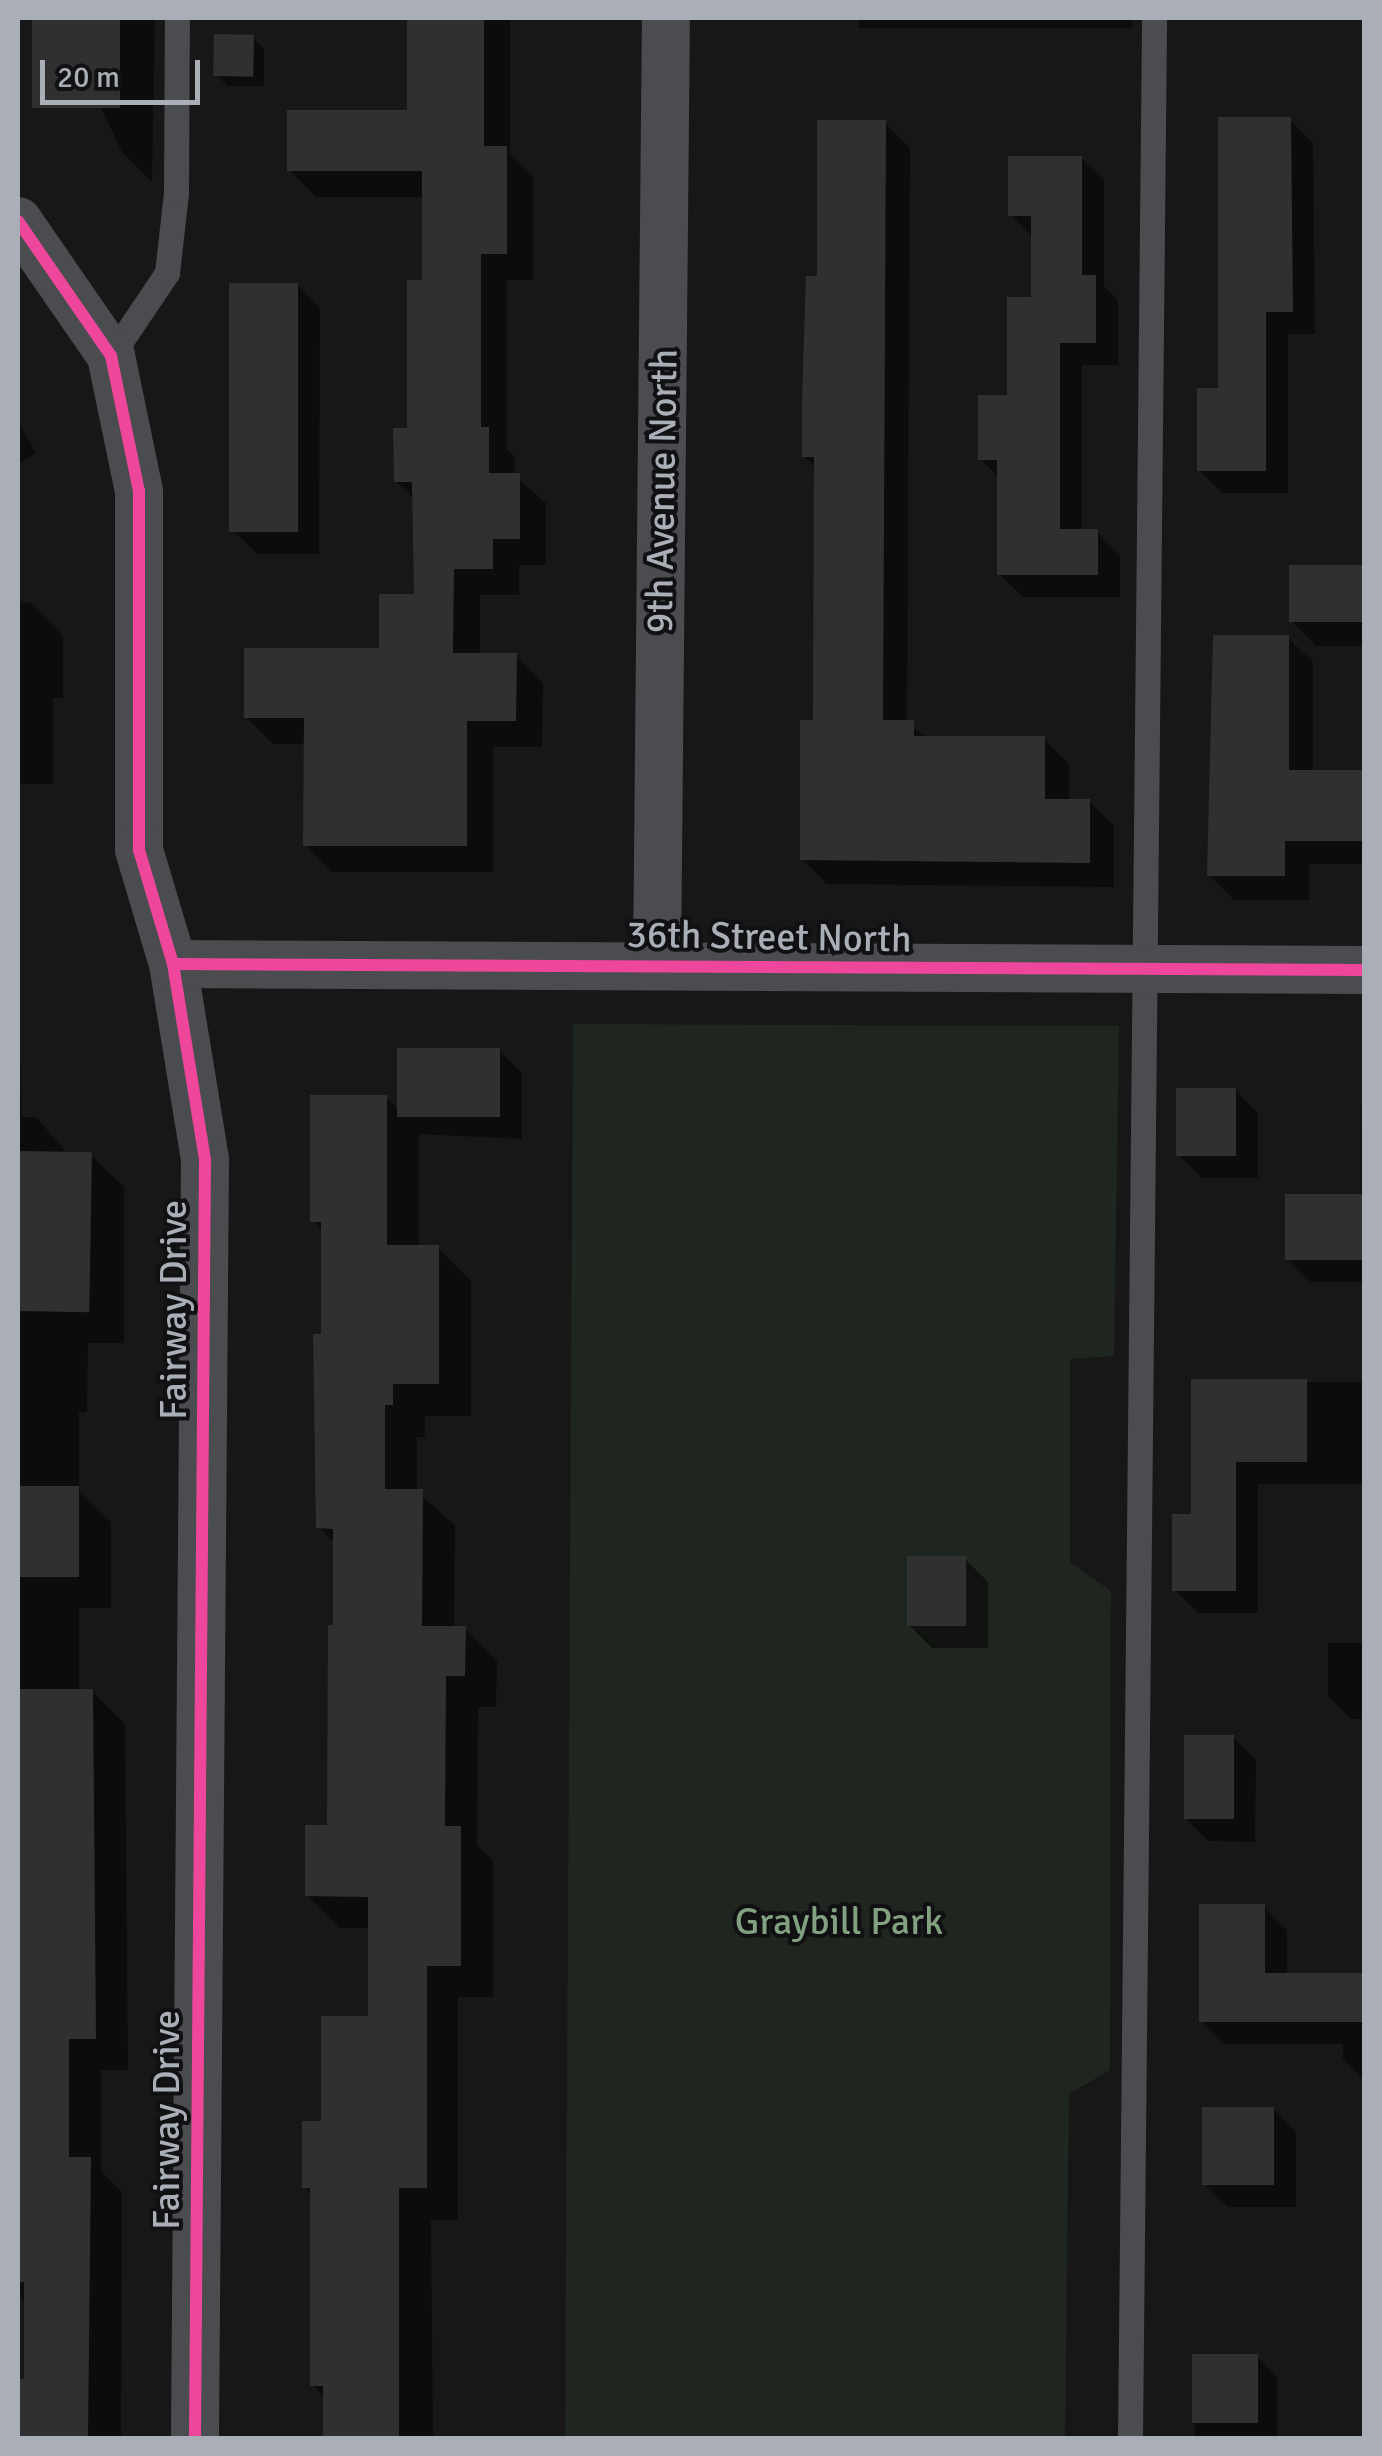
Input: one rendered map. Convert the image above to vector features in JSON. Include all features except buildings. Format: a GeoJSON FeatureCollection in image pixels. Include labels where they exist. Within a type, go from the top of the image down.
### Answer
{"type":"FeatureCollection","features":[{"type":"Feature","properties":{"kind":"street","name":"9th Avenue North"},"geometry":{"type":"LineString","coordinates":[[658,964],[666,18]]}},
{"type":"Feature","properties":{"kind":"street","name":"Fairway Drive"},"geometry":{"type":"LineString","coordinates":[[18,221],[111,356],[139,491],[139,850],[173,964],[205,1160],[194,2438]]}},
{"type":"Feature","properties":{"kind":"street","name":"36th Street North"},"geometry":{"type":"LineString","coordinates":[[173,964],[658,964],[1145,972],[1364,970]]}},
{"type":"Feature","properties":{"kind":"lane"},"geometry":{"type":"LineString","coordinates":[[111,356],[167,273],[176,193],[177,18]]}},
{"type":"Feature","properties":{"kind":"lane"},"geometry":{"type":"LineString","coordinates":[[1130,2438],[1154,18]]}},
{"type":"Feature","properties":{"kind":"green space","name":"Graybill Park"},"geometry":{"type":"Polygon","coordinates":[[[573,1024],[1119,1026],[1114,1356],[1070,1359],[1070,1562],[1111,1591],[1110,2070],[1069,2094],[1065,2438],[565,2438],[573,1024]]]}},
{"type":"Feature","properties":{"kind":"cycle path"},"geometry":{"type":"LineString","coordinates":[[18,221],[111,356],[139,491],[139,850],[173,964],[205,1160],[195,2438]]}},
{"type":"Feature","properties":{"kind":"cycle path"},"geometry":{"type":"LineString","coordinates":[[173,964],[1364,970]]}}]}
